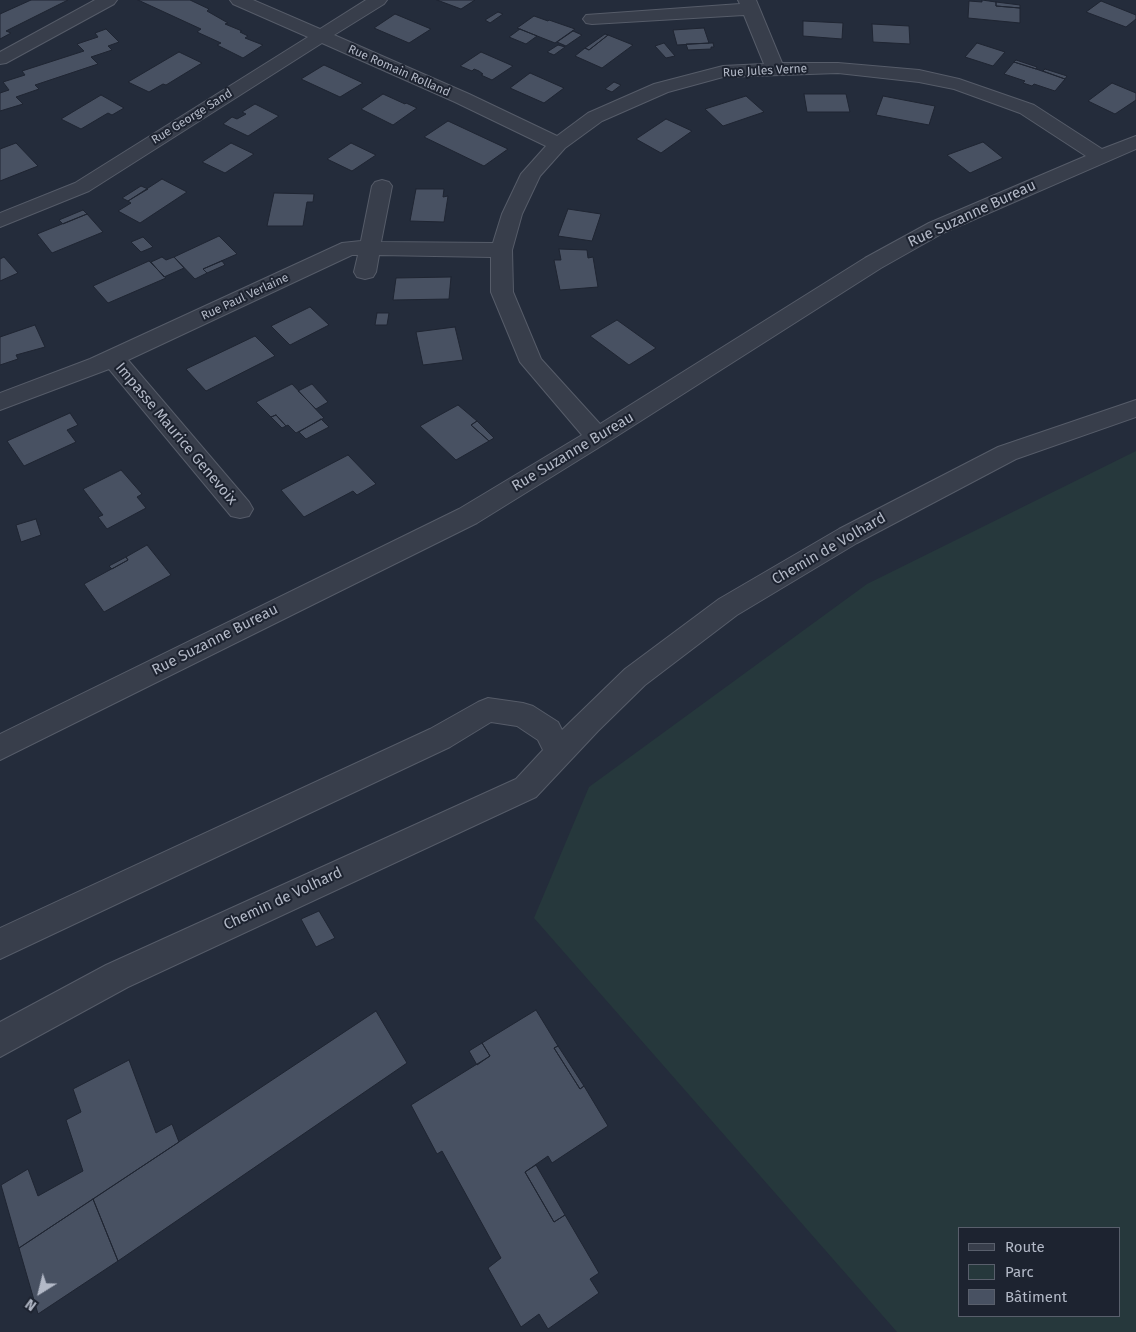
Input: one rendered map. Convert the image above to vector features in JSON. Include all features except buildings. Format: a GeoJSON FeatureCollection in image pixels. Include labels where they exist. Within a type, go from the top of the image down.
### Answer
{"type":"FeatureCollection","features":[{"type":"Feature","properties":{"kind":"street"},"geometry":{"type":"LineString","coordinates":[[0,59],[108,0]]}},
{"type":"Feature","properties":{"kind":"street","name":"Rue Romain Rolland"},"geometry":{"type":"LineString","coordinates":[[239,0],[462,98],[558,144]]}},
{"type":"Feature","properties":{"kind":"street","name":"Rue George Sand"},"geometry":{"type":"LineString","coordinates":[[0,221],[82,187],[378,0]]}},
{"type":"Feature","properties":{"kind":"street"},"geometry":{"type":"LineString","coordinates":[[592,19],[749,4],[775,69]]}},
{"type":"Feature","properties":{"kind":"street","name":"Rue Jules Verne"},"geometry":{"type":"LineString","coordinates":[[598,437],[531,362],[502,292],[500,250],[512,214],[531,174],[558,144],[595,117],[661,88],[723,72],[838,68],[919,76],[959,85],[1027,109],[1099,156]]}},
{"type":"Feature","properties":{"kind":"street","name":"Rue Suzanne Bureau"},"geometry":{"type":"LineString","coordinates":[[0,748],[468,516],[598,437],[873,263],[936,228],[1099,156],[1136,142]]}},
{"type":"Feature","properties":{"kind":"street"},"geometry":{"type":"LineString","coordinates":[[364,272],[382,186]]}},
{"type":"Feature","properties":{"kind":"street","name":"Rue Paul Verlaine"},"geometry":{"type":"LineString","coordinates":[[0,402],[113,358],[349,248],[500,250]]}},
{"type":"Feature","properties":{"kind":"street","name":"Impasse Maurice Genevoix"},"geometry":{"type":"LineString","coordinates":[[113,358],[240,509]]}},
{"type":"Feature","properties":{"kind":"street","name":"Chemin de Volhard"},"geometry":{"type":"LineString","coordinates":[[0,1040],[117,976],[526,788],[558,752],[635,677],[728,608],[848,536],[1007,453],[1136,408]]}},
{"type":"Feature","properties":{"kind":"street"},"geometry":{"type":"LineString","coordinates":[[0,944],[440,738],[488,710],[523,715],[548,731],[558,752]]}},
{"type":"Feature","properties":{"kind":"green space"},"geometry":{"type":"Polygon","coordinates":[[[1136,451],[1136,1332],[897,1332],[534,918],[589,787],[867,584],[1136,451]]]}}]}
